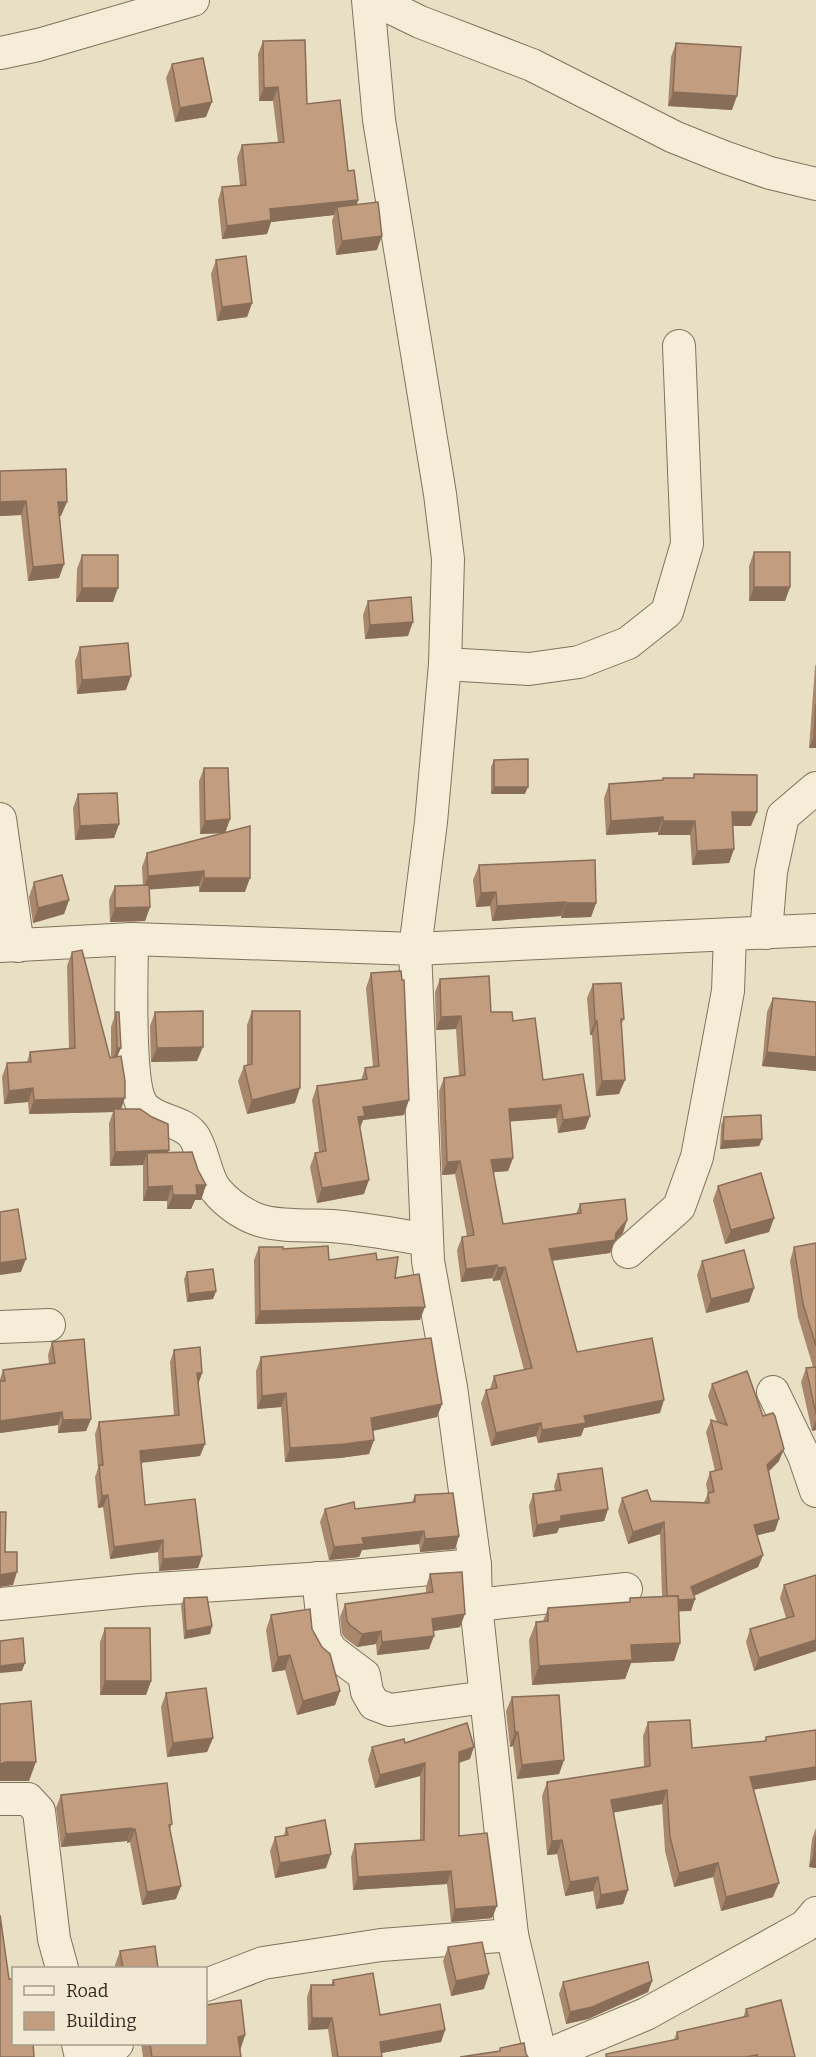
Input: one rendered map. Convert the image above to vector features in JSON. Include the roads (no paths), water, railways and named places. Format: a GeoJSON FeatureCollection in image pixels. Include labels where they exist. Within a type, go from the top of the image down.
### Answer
{"type":"FeatureCollection","features":[{"type":"Feature","properties":{"kind":"street"},"geometry":{"type":"LineString","coordinates":[[0,53],[38,45],[193,0]]}},
{"type":"Feature","properties":{"kind":"street"},"geometry":{"type":"LineString","coordinates":[[378,2],[425,0]]}},
{"type":"Feature","properties":{"kind":"street"},"geometry":{"type":"LineString","coordinates":[[378,2],[420,22],[532,65],[646,124],[694,145],[770,173],[816,184]]}},
{"type":"Feature","properties":{"kind":"street"},"geometry":{"type":"LineString","coordinates":[[378,2],[379,120],[436,470],[448,559],[445,664],[431,822],[415,949],[428,1261],[451,1387],[475,1565],[476,1605],[512,1935],[542,2057],[646,2014],[812,1923]]}},
{"type":"Feature","properties":{"kind":"street"},"geometry":{"type":"LineString","coordinates":[[445,664],[529,669],[579,662],[628,644],[667,612],[687,544],[679,346]]}},
{"type":"Feature","properties":{"kind":"street"},"geometry":{"type":"LineString","coordinates":[[766,933],[771,872],[783,816],[816,788]]}},
{"type":"Feature","properties":{"kind":"street"},"geometry":{"type":"LineString","coordinates":[[0,819],[9,946],[132,939],[415,949],[816,930]]}},
{"type":"Feature","properties":{"kind":"street"},"geometry":{"type":"LineString","coordinates":[[628,1252],[679,1207],[697,1157],[728,991],[730,935]]}},
{"type":"Feature","properties":{"kind":"street"},"geometry":{"type":"LineString","coordinates":[[132,939],[133,1060],[141,1104],[154,1117],[177,1124],[193,1135],[214,1189],[236,1209],[257,1220],[372,1230],[427,1240]]}},
{"type":"Feature","properties":{"kind":"street"},"geometry":{"type":"LineString","coordinates":[[0,1327],[49,1325]]}},
{"type":"Feature","properties":{"kind":"street"},"geometry":{"type":"LineString","coordinates":[[774,1392],[804,1456],[816,1491]]}},
{"type":"Feature","properties":{"kind":"street"},"geometry":{"type":"LineString","coordinates":[[0,1604],[140,1590],[475,1565]]}},
{"type":"Feature","properties":{"kind":"street"},"geometry":{"type":"LineString","coordinates":[[318,1578],[325,1641],[332,1651],[364,1675],[367,1692],[374,1704],[390,1710],[486,1697]]}},
{"type":"Feature","properties":{"kind":"street"},"geometry":{"type":"LineString","coordinates":[[476,1605],[626,1589]]}},
{"type":"Feature","properties":{"kind":"street"},"geometry":{"type":"LineString","coordinates":[[0,1799],[28,1799],[39,1811],[54,1939],[62,1967]]}},
{"type":"Feature","properties":{"kind":"street"},"geometry":{"type":"LineString","coordinates":[[207,1985],[263,1963],[275,1961],[381,1945],[512,1935]]}},
{"type":"Feature","properties":{"kind":"street"},"geometry":{"type":"LineString","coordinates":[[102,2057],[115,2045]]}}]}
